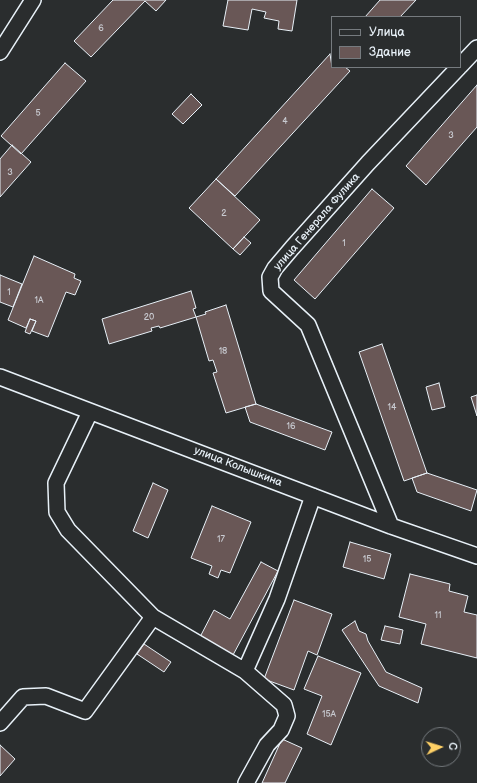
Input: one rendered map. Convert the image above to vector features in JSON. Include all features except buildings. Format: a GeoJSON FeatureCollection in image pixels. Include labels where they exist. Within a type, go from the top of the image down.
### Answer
{"type":"FeatureCollection","features":[{"type":"Feature","properties":{"kind":"street"},"geometry":{"type":"LineString","coordinates":[[0,52],[33,0]]}},
{"type":"Feature","properties":{"kind":"street","name":"улица Генерала Фулика"},"geometry":{"type":"LineString","coordinates":[[461,66],[477,48]]}},
{"type":"Feature","properties":{"kind":"street","name":"улица Генерала Фулика"},"geometry":{"type":"LineString","coordinates":[[391,526],[308,325],[271,291],[270,277],[275,268],[297,242],[459,68]]}},
{"type":"Feature","properties":{"kind":"street","name":"улица Колышкина"},"geometry":{"type":"LineString","coordinates":[[0,377],[90,412],[204,453],[391,526],[477,556]]}},
{"type":"Feature","properties":{"kind":"street"},"geometry":{"type":"LineString","coordinates":[[90,412],[56,483],[57,512],[68,530],[153,617],[245,671],[284,704],[287,716],[281,730],[267,745],[246,783]]}},
{"type":"Feature","properties":{"kind":"street"},"geometry":{"type":"LineString","coordinates":[[245,671],[277,599],[313,496]]}},
{"type":"Feature","properties":{"kind":"street"},"geometry":{"type":"LineString","coordinates":[[0,723],[23,697],[46,696],[85,711],[153,617]]}}]}
